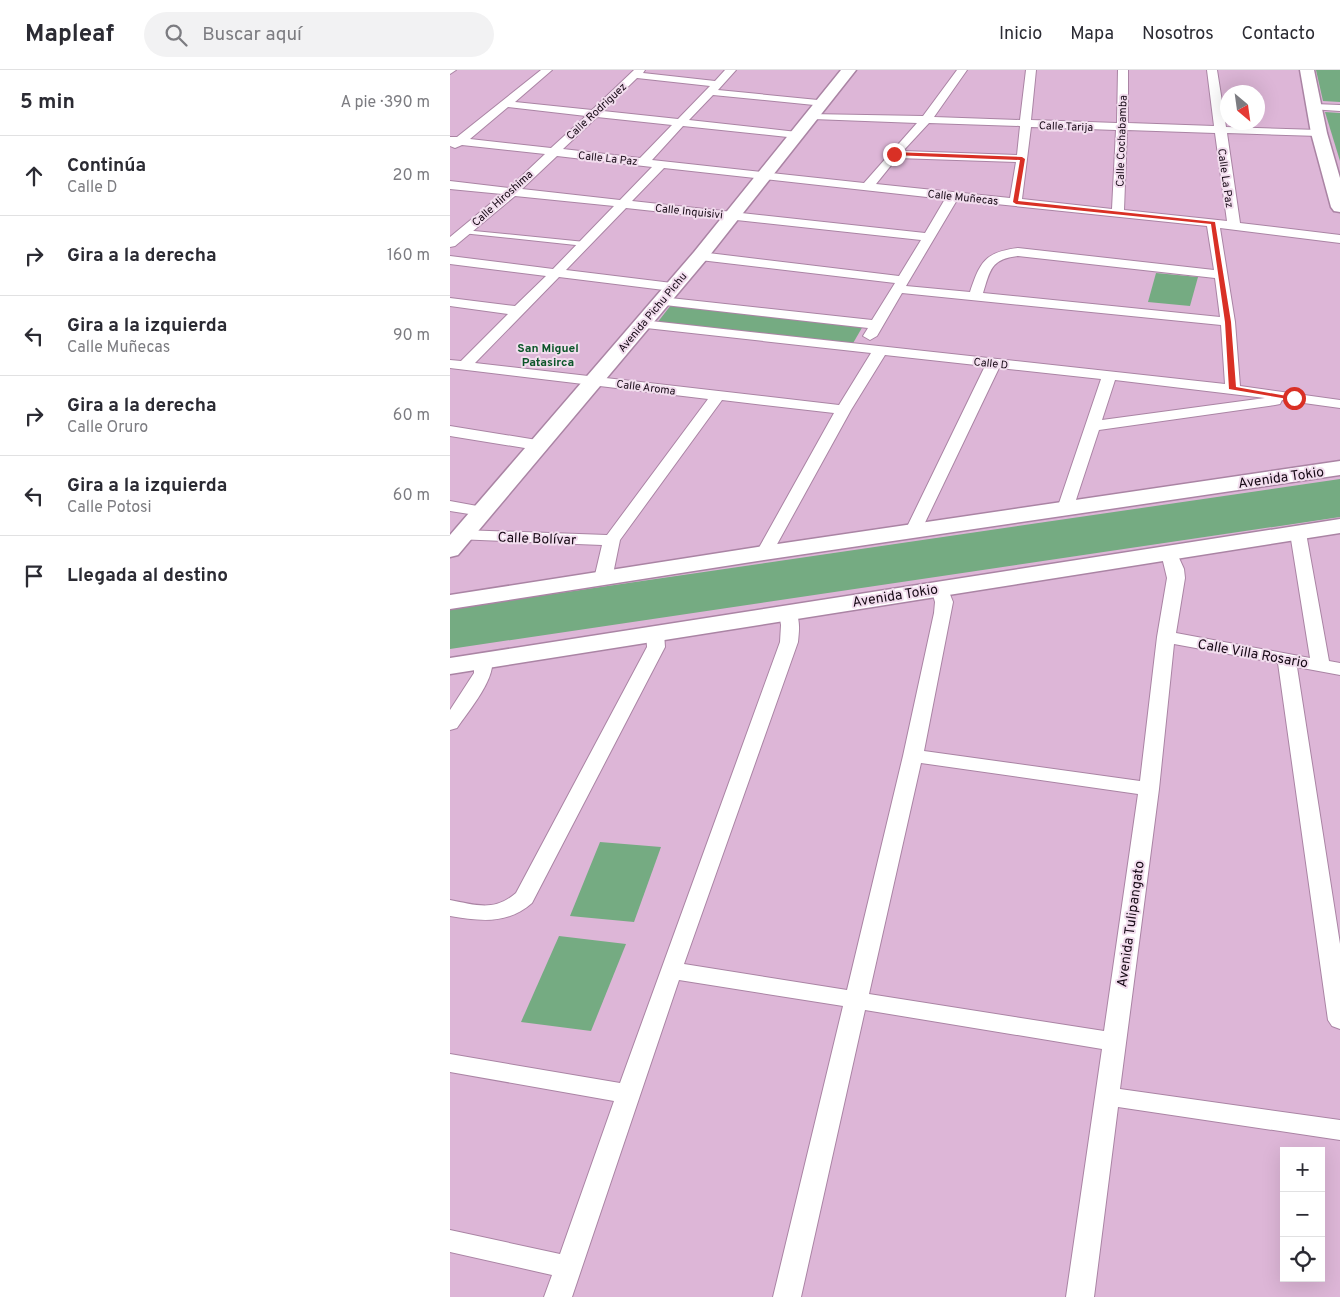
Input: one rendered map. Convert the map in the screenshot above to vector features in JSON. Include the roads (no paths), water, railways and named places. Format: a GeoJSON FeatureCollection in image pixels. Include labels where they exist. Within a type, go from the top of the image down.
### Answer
{"type":"FeatureCollection","features":[{"type":"Feature","properties":{"kind":"street"},"geometry":{"type":"LineString","coordinates":[[450,150],[455,140],[506,104],[548,70]]}},
{"type":"Feature","properties":{"kind":"street"},"geometry":{"type":"LineString","coordinates":[[643,162],[731,70]]}},
{"type":"Feature","properties":{"kind":"street","name":"Avenida Pichu Pichu"},"geometry":{"type":"LineString","coordinates":[[456,542],[700,256],[849,70]]}},
{"type":"Feature","properties":{"kind":"street"},"geometry":{"type":"LineString","coordinates":[[868,186],[894,154],[925,121],[962,70]]}},
{"type":"Feature","properties":{"kind":"street"},"geometry":{"type":"LineString","coordinates":[[1016,202],[1031,70]]}},
{"type":"Feature","properties":{"kind":"street","name":"Calle Cochabamba"},"geometry":{"type":"LineString","coordinates":[[1118,213],[1123,70]]}},
{"type":"Feature","properties":{"kind":"street","name":"Calle La Paz"},"geometry":{"type":"LineString","coordinates":[[1212,70],[1234,226]]}},
{"type":"Feature","properties":{"kind":"street"},"geometry":{"type":"LineString","coordinates":[[1307,70],[1319,133],[1340,207]]}},
{"type":"Feature","properties":{"kind":"street"},"geometry":{"type":"LineString","coordinates":[[637,73],[715,88],[824,103]]}},
{"type":"Feature","properties":{"kind":"street","name":"Calle Rodriguez"},"geometry":{"type":"LineString","coordinates":[[552,152],[637,73]]}},
{"type":"Feature","properties":{"kind":"street"},"geometry":{"type":"LineString","coordinates":[[506,104],[797,135]]}},
{"type":"Feature","properties":{"kind":"street"},"geometry":{"type":"LineString","coordinates":[[1314,107],[1340,108]]}},
{"type":"Feature","properties":{"kind":"street","name":"Calle Tarija"},"geometry":{"type":"LineString","coordinates":[[812,116],[1319,133]]}},
{"type":"Feature","properties":{"kind":"street","name":"Calle La Paz"},"geometry":{"type":"LineString","coordinates":[[455,140],[765,176]]}},
{"type":"Feature","properties":{"kind":"street","name":"Calle Hiroshima"},"geometry":{"type":"LineString","coordinates":[[450,243],[512,192],[552,152]]}},
{"type":"Feature","properties":{"kind":"street"},"geometry":{"type":"LineString","coordinates":[[894,154],[1022,159]]}},
{"type":"Feature","properties":{"kind":"street"},"geometry":{"type":"LineString","coordinates":[[457,365],[519,311],[661,164]]}},
{"type":"Feature","properties":{"kind":"street","name":"Calle Muñecas"},"geometry":{"type":"LineString","coordinates":[[765,176],[1213,223],[1340,239]]}},
{"type":"Feature","properties":{"kind":"street","name":"Calle Inquisivi"},"geometry":{"type":"LineString","coordinates":[[450,186],[928,237]]}},
{"type":"Feature","properties":{"kind":"street"},"geometry":{"type":"LineString","coordinates":[[864,348],[953,196]]}},
{"type":"Feature","properties":{"kind":"street"},"geometry":{"type":"LineString","coordinates":[[1213,223],[1228,322],[1233,389]]}},
{"type":"Feature","properties":{"kind":"street"},"geometry":{"type":"LineString","coordinates":[[974,296],[985,269],[991,260],[996,255],[1006,253],[1018,252],[1221,275]]}},
{"type":"Feature","properties":{"kind":"street"},"geometry":{"type":"LineString","coordinates":[[700,256],[974,296],[1228,322]]}},
{"type":"Feature","properties":{"kind":"street"},"geometry":{"type":"LineString","coordinates":[[450,260],[557,273],[667,294],[877,325]]}},
{"type":"Feature","properties":{"kind":"street"},"geometry":{"type":"LineString","coordinates":[[450,302],[519,311]]}},
{"type":"Feature","properties":{"kind":"street","name":"Calle D"},"geometry":{"type":"LineString","coordinates":[[642,324],[1233,389],[1340,404]]}},
{"type":"Feature","properties":{"kind":"street"},"geometry":{"type":"LineString","coordinates":[[764,553],[843,410],[880,351]]}},
{"type":"Feature","properties":{"kind":"street"},"geometry":{"type":"LineString","coordinates":[[913,532],[994,363]]}},
{"type":"Feature","properties":{"kind":"street","name":"Calle Aroma"},"geometry":{"type":"LineString","coordinates":[[457,365],[843,410]]}},
{"type":"Feature","properties":{"kind":"street"},"geometry":{"type":"LineString","coordinates":[[1065,509],[1110,376]]}},
{"type":"Feature","properties":{"kind":"street"},"geometry":{"type":"LineString","coordinates":[[603,578],[612,540],[718,395]]}},
{"type":"Feature","properties":{"kind":"street"},"geometry":{"type":"LineString","coordinates":[[1093,426],[1294,398]]}},
{"type":"Feature","properties":{"kind":"street"},"geometry":{"type":"LineString","coordinates":[[450,431],[537,445]]}},
{"type":"Feature","properties":{"kind":"street","name":"Avenida Tokio"},"geometry":{"type":"LineString","coordinates":[[450,602],[764,553],[1340,468]]}},
{"type":"Feature","properties":{"kind":"street"},"geometry":{"type":"LineString","coordinates":[[450,506],[482,511]]}},
{"type":"Feature","properties":{"kind":"street","name":"Avenida Tokio"},"geometry":{"type":"LineString","coordinates":[[450,666],[1340,526]]}},
{"type":"Feature","properties":{"kind":"street"},"geometry":{"type":"LineString","coordinates":[[1298,533],[1320,665]]}},
{"type":"Feature","properties":{"kind":"street","name":"Calle Bolívar"},"geometry":{"type":"LineString","coordinates":[[456,542],[612,540]]}},
{"type":"Feature","properties":{"kind":"street","name":"Avenida Tulipangato"},"geometry":{"type":"LineString","coordinates":[[1080,1297],[1149,789],[1166,638],[1176,578],[1169,553]]}},
{"type":"Feature","properties":{"kind":"street"},"geometry":{"type":"LineString","coordinates":[[788,1297],[913,756],[943,614],[944,602],[940,588]]}},
{"type":"Feature","properties":{"kind":"street"},"geometry":{"type":"LineString","coordinates":[[558,1297],[671,970],[789,642],[790,625],[788,612]]}},
{"type":"Feature","properties":{"kind":"street"},"geometry":{"type":"LineString","coordinates":[[450,908],[488,915],[516,907],[524,898],[656,647],[655,633]]}},
{"type":"Feature","properties":{"kind":"street","name":"Calle Villa Rosario"},"geometry":{"type":"LineString","coordinates":[[1166,638],[1340,669]]}},
{"type":"Feature","properties":{"kind":"street"},"geometry":{"type":"LineString","coordinates":[[1287,659],[1338,996],[1340,1020]]}},
{"type":"Feature","properties":{"kind":"street"},"geometry":{"type":"LineString","coordinates":[[450,724],[483,674],[483,660]]}},
{"type":"Feature","properties":{"kind":"street"},"geometry":{"type":"LineString","coordinates":[[913,756],[1149,789]]}},
{"type":"Feature","properties":{"kind":"street"},"geometry":{"type":"LineString","coordinates":[[671,970],[856,998],[1114,1042]]}},
{"type":"Feature","properties":{"kind":"street"},"geometry":{"type":"LineString","coordinates":[[450,1063],[628,1094]]}},
{"type":"Feature","properties":{"kind":"street"},"geometry":{"type":"LineString","coordinates":[[1106,1096],[1340,1130]]}},
{"type":"Feature","properties":{"kind":"street"},"geometry":{"type":"LineString","coordinates":[[450,1241],[568,1267]]}},
{"type":"Feature","properties":{"kind":"lane"},"geometry":{"type":"LineString","coordinates":[[464,232],[585,244]]}},
{"type":"Feature","properties":{"kind":"district","name":"San Miguel Patasirca"},"geometry":{"type":"Point","coordinates":[548,355]}}]}
